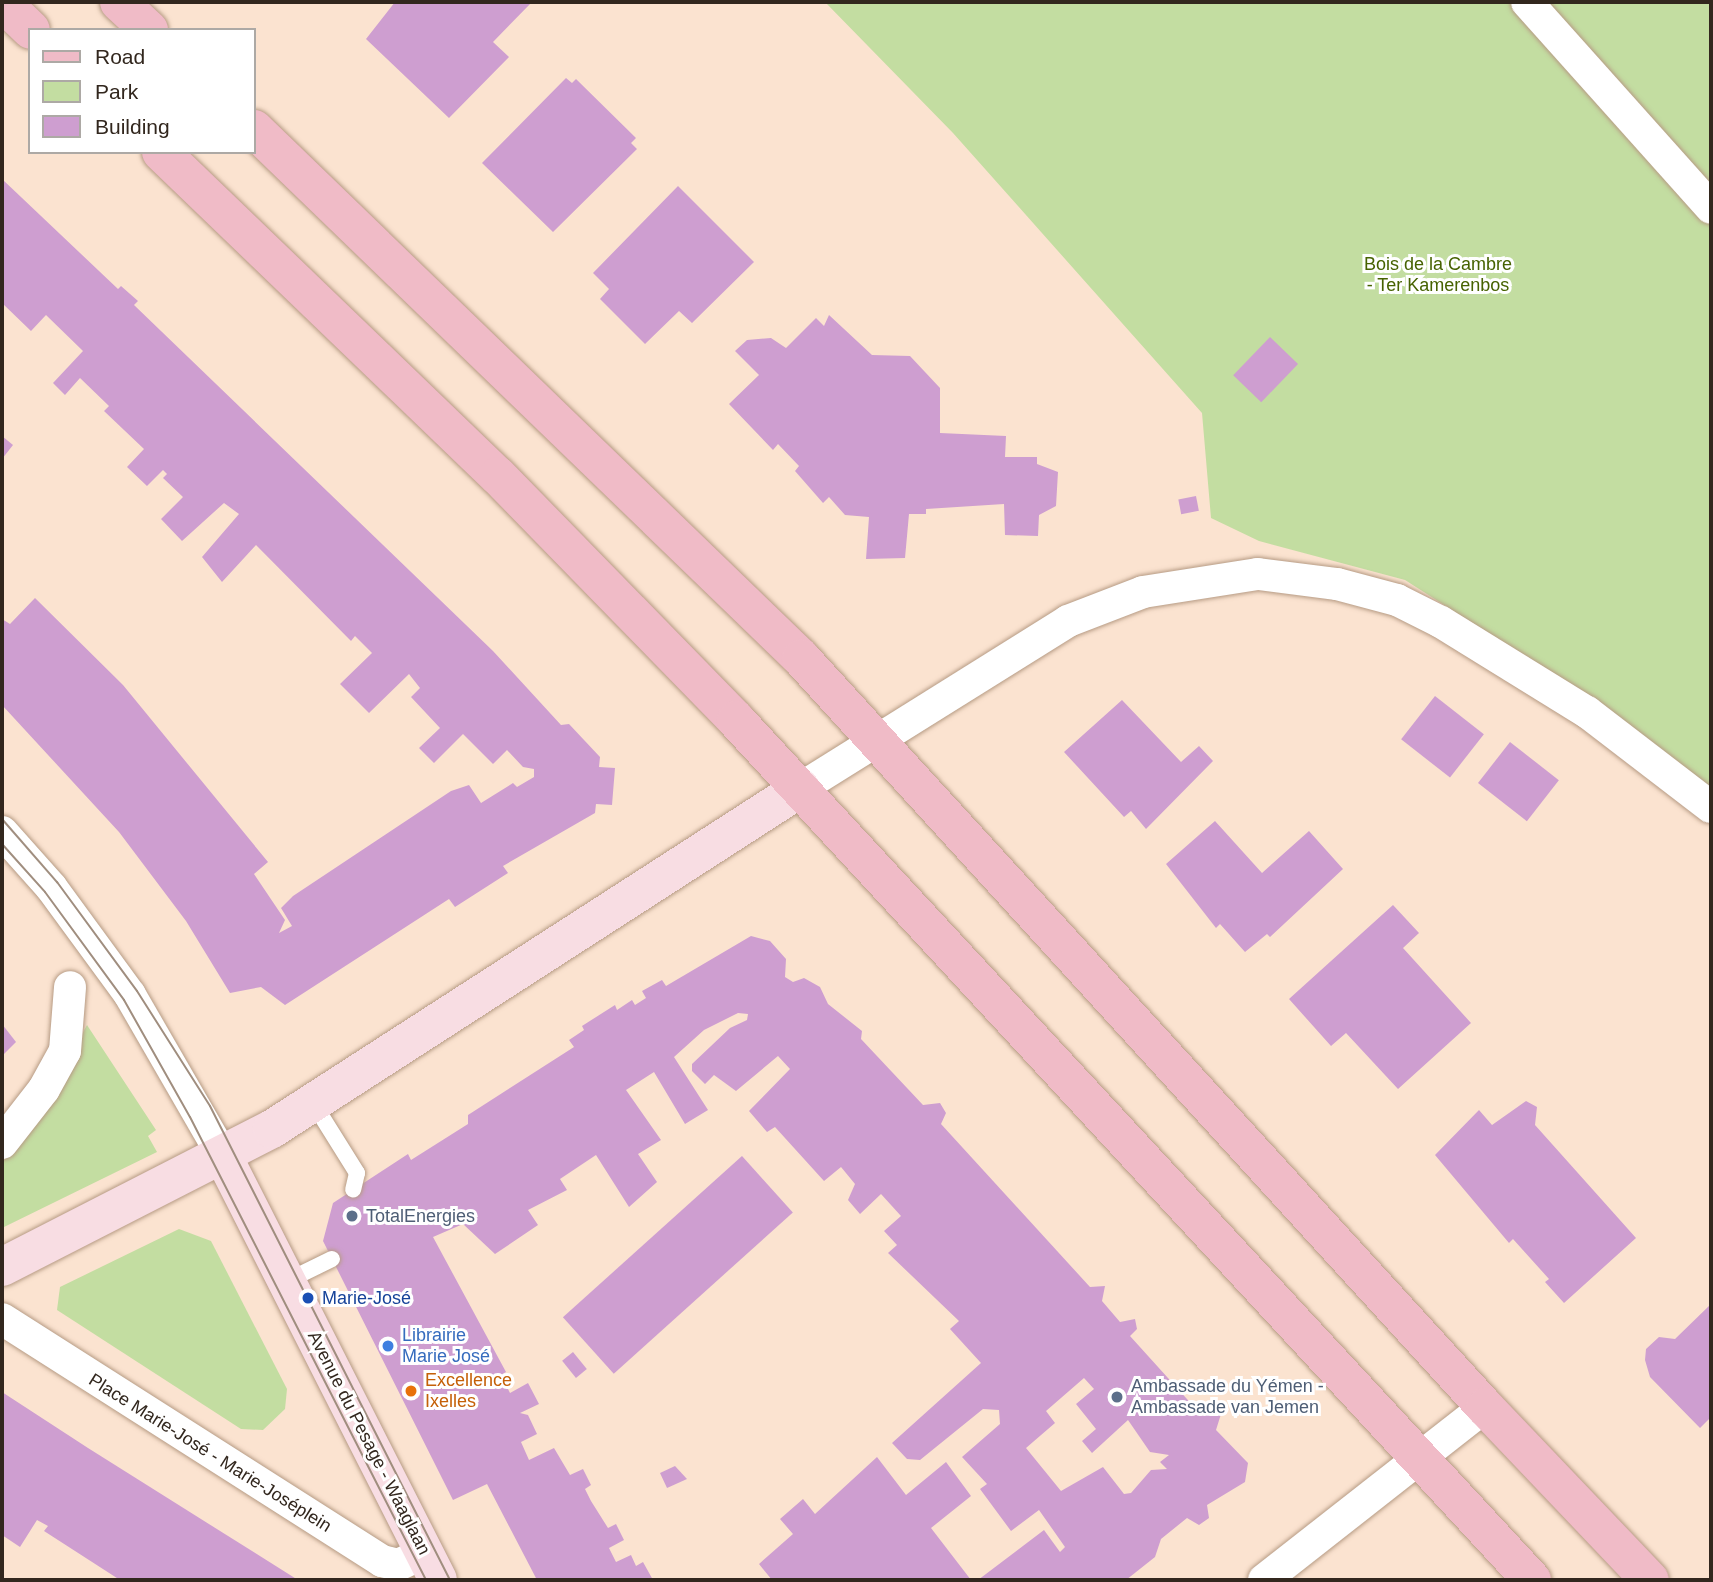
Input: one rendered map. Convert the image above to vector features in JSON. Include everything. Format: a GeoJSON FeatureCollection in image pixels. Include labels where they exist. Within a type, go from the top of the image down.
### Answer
{"type":"FeatureCollection","features":[{"type":"Feature","properties":{"kind":"main road"},"geometry":{"type":"LineString","coordinates":[[2,2],[29,28]]}},
{"type":"Feature","properties":{"kind":"main road"},"geometry":{"type":"LineString","coordinates":[[119,2],[147,28]]}},
{"type":"Feature","properties":{"kind":"main road"},"geometry":{"type":"LineString","coordinates":[[256,131],[801,658],[1485,1407],[1650,1580]]}},
{"type":"Feature","properties":{"kind":"main road"},"geometry":{"type":"LineString","coordinates":[[163,154],[498,476],[801,788],[1420,1462],[1532,1580]]}},
{"type":"Feature","properties":{"kind":"street"},"geometry":{"type":"LineString","coordinates":[[1527,2],[1711,208]]}},
{"type":"Feature","properties":{"kind":"street"},"geometry":{"type":"LineString","coordinates":[[2,1267],[223,1156],[1068,621],[1143,592],[1258,574],[1337,584],[1397,600],[1441,622],[1587,712],[1711,807]]}},
{"type":"Feature","properties":{"kind":"street"},"geometry":{"type":"LineString","coordinates":[[2,832],[51,887],[130,995],[223,1156]]}},
{"type":"Feature","properties":{"kind":"street"},"geometry":{"type":"LineString","coordinates":[[2,1143],[44,1089],[65,1051],[70,987]]}},
{"type":"Feature","properties":{"kind":"street","name":"Avenue du Pesage - Waaglaan"},"geometry":{"type":"LineString","coordinates":[[223,1156],[431,1567]]}},
{"type":"Feature","properties":{"kind":"street","name":"Place Marie-José - Marie-Joséplein"},"geometry":{"type":"LineString","coordinates":[[2,1319],[382,1561],[431,1567]]}},
{"type":"Feature","properties":{"kind":"street"},"geometry":{"type":"LineString","coordinates":[[1264,1580],[1420,1462],[1485,1407]]}},
{"type":"Feature","properties":{"kind":"lane"},"geometry":{"type":"LineString","coordinates":[[313,1101],[357,1173],[353,1189]]}},
{"type":"Feature","properties":{"kind":"lane"},"geometry":{"type":"LineString","coordinates":[[287,1281],[332,1259]]}},
{"type":"Feature","properties":{"kind":"green space","name":"Bois de la Cambre - Ter Kamerenbos"},"geometry":{"type":"Polygon","coordinates":[[[825,2],[1711,2],[1711,794],[1593,700],[1405,580],[1259,541],[1211,518],[1202,413],[953,133],[825,2]]]}},
{"type":"Feature","properties":{"kind":"green space"},"geometry":{"type":"Polygon","coordinates":[[[87,1025],[156,1130],[148,1136],[157,1152],[2,1228],[2,1163],[40,1113],[87,1025]]]}},
{"type":"Feature","properties":{"kind":"green space"},"geometry":{"type":"Polygon","coordinates":[[[179,1229],[211,1241],[287,1389],[285,1409],[263,1430],[241,1429],[57,1310],[60,1287],[179,1229]]]}},
{"type":"Feature","properties":{"kind":"building"},"geometry":{"type":"Polygon","coordinates":[[[395,2],[532,2],[493,42],[509,57],[449,118],[366,39],[395,2]]]}},
{"type":"Feature","properties":{"kind":"building"},"geometry":{"type":"Polygon","coordinates":[[[566,78],[572,83],[576,79],[636,138],[631,143],[637,149],[553,232],[482,163],[566,78]]]}},
{"type":"Feature","properties":{"kind":"building"},"geometry":{"type":"Polygon","coordinates":[[[2,179],[118,289],[121,286],[138,301],[134,305],[493,651],[561,725],[569,724],[600,757],[599,767],[615,768],[612,805],[596,804],[595,813],[503,866],[508,873],[455,907],[449,899],[285,1005],[261,987],[230,993],[186,921],[119,832],[2,705],[2,619],[10,624],[35,598],[123,685],[268,862],[254,874],[285,920],[279,933],[292,926],[281,908],[293,896],[451,791],[469,785],[481,803],[513,783],[517,787],[534,777],[534,769],[523,767],[507,750],[493,764],[463,734],[434,763],[419,748],[440,728],[411,697],[420,688],[409,674],[369,713],[340,684],[372,653],[355,636],[351,641],[256,545],[222,582],[202,557],[239,514],[224,503],[182,541],[161,519],[183,497],[163,478],[167,474],[163,470],[147,486],[127,467],[144,449],[104,411],[109,406],[80,378],[65,395],[53,383],[83,351],[46,315],[31,331],[2,303],[2,179]]]}},
{"type":"Feature","properties":{"kind":"building"},"geometry":{"type":"Polygon","coordinates":[[[678,186],[754,262],[692,323],[679,311],[645,344],[600,299],[609,289],[593,273],[678,186]]]}},
{"type":"Feature","properties":{"kind":"building"},"geometry":{"type":"Polygon","coordinates":[[[829,315],[872,355],[910,356],[940,388],[940,433],[1006,436],[1005,457],[1037,457],[1037,464],[1058,472],[1056,506],[1039,515],[1038,536],[1005,535],[1004,504],[926,509],[926,514],[909,514],[905,558],[866,559],[869,517],[845,515],[829,497],[823,503],[795,471],[799,466],[778,444],[773,450],[729,404],[759,375],[735,351],[747,340],[771,338],[786,348],[816,318],[824,326],[829,315]]]}},
{"type":"Feature","properties":{"kind":"building"},"geometry":{"type":"Polygon","coordinates":[[[1270,337],[1298,364],[1261,402],[1233,375],[1270,337]]]}},
{"type":"Feature","properties":{"kind":"building"},"geometry":{"type":"Polygon","coordinates":[[[2,436],[13,445],[2,459],[2,436]]]}},
{"type":"Feature","properties":{"kind":"building"},"geometry":{"type":"Polygon","coordinates":[[[1196,496],[1199,511],[1181,514],[1178,499],[1196,496]]]}},
{"type":"Feature","properties":{"kind":"building"},"geometry":{"type":"Polygon","coordinates":[[[1435,696],[1484,734],[1450,778],[1401,739],[1435,696]]]}},
{"type":"Feature","properties":{"kind":"building"},"geometry":{"type":"Polygon","coordinates":[[[1122,700],[1181,762],[1199,746],[1213,761],[1146,829],[1131,811],[1124,817],[1064,752],[1122,700]]]}},
{"type":"Feature","properties":{"kind":"building"},"geometry":{"type":"Polygon","coordinates":[[[1510,742],[1559,780],[1527,821],[1478,783],[1510,742]]]}},
{"type":"Feature","properties":{"kind":"building"},"geometry":{"type":"Polygon","coordinates":[[[1215,821],[1262,873],[1309,831],[1343,869],[1270,937],[1267,934],[1245,952],[1220,924],[1216,928],[1166,864],[1215,821]]]}},
{"type":"Feature","properties":{"kind":"building"},"geometry":{"type":"Polygon","coordinates":[[[1393,905],[1419,933],[1403,948],[1471,1023],[1398,1089],[1346,1033],[1331,1046],[1289,999],[1393,905]]]}},
{"type":"Feature","properties":{"kind":"building"},"geometry":{"type":"Polygon","coordinates":[[[751,936],[770,941],[786,959],[785,977],[793,982],[804,978],[820,987],[828,1004],[862,1031],[861,1039],[923,1105],[940,1103],[946,1113],[941,1124],[1090,1287],[1105,1286],[1102,1301],[1120,1322],[1135,1319],[1137,1329],[1130,1336],[1196,1409],[1212,1403],[1221,1414],[1216,1430],[1248,1463],[1245,1482],[1207,1505],[1209,1518],[1199,1525],[1187,1518],[1161,1539],[1155,1557],[1126,1580],[978,1580],[1044,1530],[1060,1552],[1065,1547],[1039,1510],[1011,1531],[980,1489],[987,1484],[962,1457],[1000,1424],[999,1410],[983,1409],[920,1460],[907,1459],[892,1443],[981,1363],[950,1329],[959,1321],[888,1253],[897,1245],[884,1231],[901,1216],[881,1194],[860,1214],[848,1200],[855,1184],[841,1167],[824,1181],[775,1127],[767,1132],[749,1111],[790,1069],[778,1056],[736,1091],[714,1075],[705,1084],[692,1071],[692,1064],[730,1028],[747,1020],[748,1014],[738,1013],[704,1030],[674,1057],[708,1110],[685,1124],[654,1072],[626,1090],[661,1140],[638,1154],[657,1182],[629,1207],[596,1155],[560,1179],[567,1190],[528,1210],[538,1225],[495,1254],[463,1224],[433,1237],[506,1372],[501,1375],[510,1393],[528,1383],[539,1404],[520,1413],[528,1415],[537,1434],[521,1442],[529,1460],[554,1448],[570,1475],[583,1469],[591,1485],[585,1489],[591,1501],[608,1528],[616,1524],[624,1540],[609,1548],[616,1562],[631,1555],[636,1566],[643,1562],[653,1580],[537,1580],[487,1484],[453,1500],[323,1241],[333,1203],[408,1154],[411,1160],[468,1124],[468,1115],[574,1047],[569,1040],[584,1030],[582,1026],[615,1005],[617,1010],[632,1000],[635,1005],[646,998],[642,991],[662,980],[666,986],[751,936]],[[1084,1378],[1046,1411],[1055,1423],[1026,1448],[1061,1491],[1103,1467],[1124,1494],[1131,1493],[1151,1470],[1167,1469],[1160,1462],[1169,1455],[1150,1452],[1128,1420],[1092,1453],[1082,1441],[1096,1429],[1076,1404],[1094,1389],[1084,1378]]]}},
{"type":"Feature","properties":{"kind":"building"},"geometry":{"type":"Polygon","coordinates":[[[2,1024],[16,1042],[2,1056],[2,1024]]]}},
{"type":"Feature","properties":{"kind":"building"},"geometry":{"type":"Polygon","coordinates":[[[1526,1101],[1537,1107],[1535,1125],[1636,1238],[1564,1303],[1545,1282],[1549,1279],[1513,1239],[1509,1243],[1435,1155],[1479,1110],[1492,1125],[1526,1101]]]}},
{"type":"Feature","properties":{"kind":"building"},"geometry":{"type":"Polygon","coordinates":[[[742,1156],[793,1212],[614,1374],[563,1317],[742,1156]]]}},
{"type":"Feature","properties":{"kind":"building"},"geometry":{"type":"Polygon","coordinates":[[[1711,1304],[1711,1417],[1700,1428],[1650,1377],[1645,1360],[1646,1349],[1659,1337],[1675,1339],[1711,1304]]]}},
{"type":"Feature","properties":{"kind":"building"},"geometry":{"type":"Polygon","coordinates":[[[573,1352],[587,1369],[576,1378],[562,1361],[573,1352]]]}},
{"type":"Feature","properties":{"kind":"building"},"geometry":{"type":"Polygon","coordinates":[[[2,1392],[298,1580],[120,1580],[44,1531],[48,1526],[37,1520],[20,1547],[2,1535],[2,1392]]]}},
{"type":"Feature","properties":{"kind":"building"},"geometry":{"type":"Polygon","coordinates":[[[877,1457],[906,1495],[946,1462],[971,1496],[931,1528],[971,1580],[772,1580],[759,1564],[793,1534],[780,1519],[803,1499],[815,1514],[877,1457]]]}},
{"type":"Feature","properties":{"kind":"building"},"geometry":{"type":"Polygon","coordinates":[[[675,1466],[687,1479],[667,1488],[660,1473],[675,1466]]]}},
{"type":"Feature","properties":{"kind":"tram line"},"geometry":{"type":"LineString","coordinates":[[2,819],[57,882],[137,991],[210,1106],[450,1580]]}},
{"type":"Feature","properties":{"kind":"tram line"},"geometry":{"type":"LineString","coordinates":[[2,844],[45,892],[124,1000],[190,1117],[426,1580]]}},
{"type":"Feature","properties":{"kind":"place","name":"TotalEnergies"},"geometry":{"type":"Point","coordinates":[352,1216]}},
{"type":"Feature","properties":{"kind":"place","name":"Marie-José"},"geometry":{"type":"Point","coordinates":[308,1298]}},
{"type":"Feature","properties":{"kind":"place","name":"Librairie Marie José"},"geometry":{"type":"Point","coordinates":[388,1346]}},
{"type":"Feature","properties":{"kind":"place","name":"Excellence Ixelles"},"geometry":{"type":"Point","coordinates":[411,1391]}},
{"type":"Feature","properties":{"kind":"place","name":"Ambassade du Yémen - Ambassade van Jemen"},"geometry":{"type":"Point","coordinates":[1117,1397]}}]}
